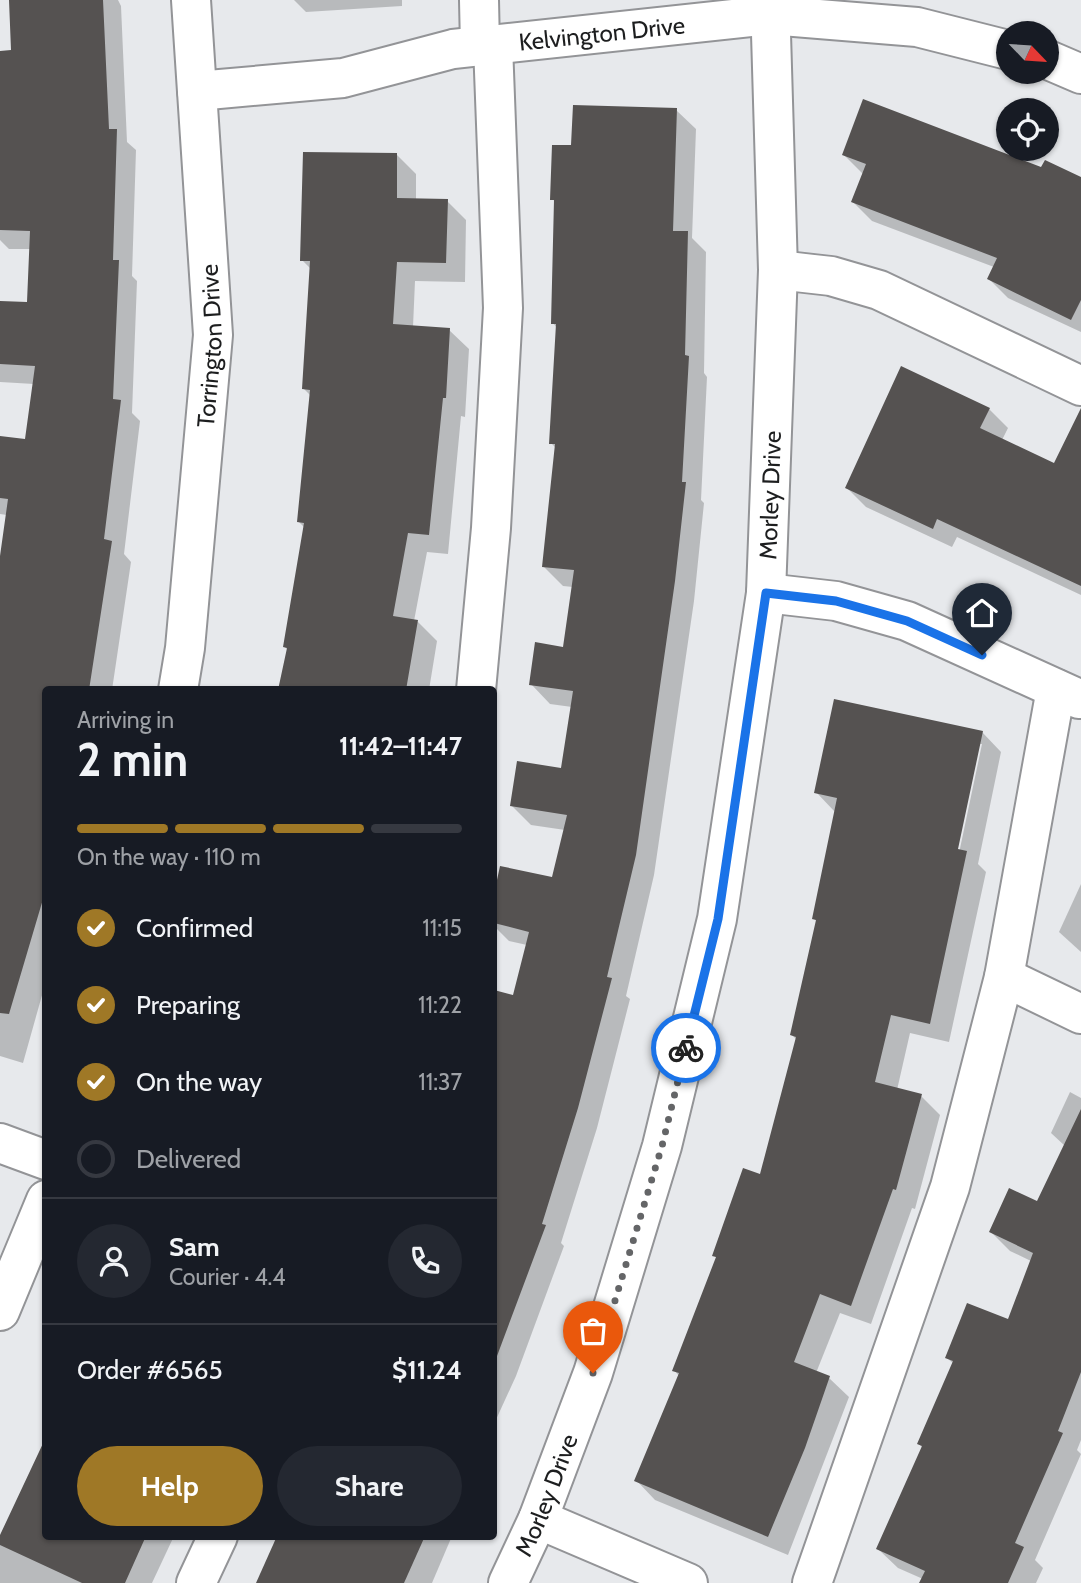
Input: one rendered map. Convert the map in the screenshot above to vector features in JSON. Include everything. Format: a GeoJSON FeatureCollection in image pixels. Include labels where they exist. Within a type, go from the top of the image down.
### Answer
{"type":"FeatureCollection","features":[{"type":"Feature","properties":{"kind":"street","name":"Torrington Drive"},"geometry":{"type":"LineString","coordinates":[[179,686],[185,648],[213,335],[191,0]]}},
{"type":"Feature","properties":{"kind":"street"},"geometry":{"type":"LineString","coordinates":[[476,686],[491,528],[503,308],[486,46],[479,0]]}},
{"type":"Feature","properties":{"kind":"street","name":"Kelvington Drive"},"geometry":{"type":"LineString","coordinates":[[197,91],[343,78],[453,50],[770,8],[917,27],[996,47]]}},
{"type":"Feature","properties":{"kind":"street","name":"Morley Drive"},"geometry":{"type":"LineString","coordinates":[[508,1583],[538,1519],[593,1373],[666,1133],[718,919],[766,593],[778,270],[770,8]]}},
{"type":"Feature","properties":{"kind":"street"},"geometry":{"type":"LineString","coordinates":[[1059,65],[1081,74]]}},
{"type":"Feature","properties":{"kind":"street"},"geometry":{"type":"LineString","coordinates":[[778,270],[831,276],[879,290],[1081,386]]}},
{"type":"Feature","properties":{"kind":"street"},"geometry":{"type":"LineString","coordinates":[[766,593],[836,601],[907,621],[1069,694],[1004,978],[950,1186],[812,1583]]}},
{"type":"Feature","properties":{"kind":"street"},"geometry":{"type":"LineString","coordinates":[[1004,978],[1081,1014]]}},
{"type":"Feature","properties":{"kind":"street"},"geometry":{"type":"LineString","coordinates":[[0,1143],[42,1159]]}},
{"type":"Feature","properties":{"kind":"street"},"geometry":{"type":"LineString","coordinates":[[0,1311],[42,1210]]}},
{"type":"Feature","properties":{"kind":"street"},"geometry":{"type":"LineString","coordinates":[[538,1519],[688,1583]]}},
{"type":"Feature","properties":{"kind":"street"},"geometry":{"type":"LineString","coordinates":[[196,1583],[216,1540]]}},
{"type":"Feature","properties":{"kind":"building"},"geometry":{"type":"Polygon","coordinates":[[[9,0],[103,0],[109,129],[117,129],[113,260],[119,260],[113,399],[121,400],[104,539],[112,541],[90,686],[42,686],[42,903],[9,1014],[0,1013],[0,556],[8,499],[0,498],[0,436],[25,439],[35,366],[0,364],[0,301],[27,302],[30,231],[0,230],[0,51],[11,50],[9,0]]]}},
{"type":"Feature","properties":{"kind":"building"},"geometry":{"type":"Polygon","coordinates":[[[863,99],[996,150],[996,161],[1025,161],[1041,167],[1047,161],[1081,177],[1081,300],[1071,320],[987,279],[997,258],[851,202],[866,164],[842,155],[863,99]]]}},
{"type":"Feature","properties":{"kind":"building"},"geometry":{"type":"Polygon","coordinates":[[[573,105],[677,108],[673,231],[688,231],[685,355],[689,356],[682,482],[686,482],[675,581],[636,855],[607,977],[612,978],[578,1108],[542,1224],[546,1225],[497,1356],[497,991],[513,995],[529,932],[497,924],[497,880],[500,866],[552,877],[567,815],[510,806],[517,761],[561,768],[573,691],[529,685],[535,642],[563,647],[574,570],[542,567],[555,444],[549,444],[556,324],[551,324],[554,200],[550,200],[552,145],[571,145],[573,105]]]}},
{"type":"Feature","properties":{"kind":"building"},"geometry":{"type":"Polygon","coordinates":[[[303,152],[397,153],[397,198],[448,199],[446,263],[397,262],[393,324],[450,328],[446,398],[443,398],[429,535],[408,533],[393,616],[418,620],[407,686],[279,686],[287,648],[283,647],[304,523],[297,522],[310,390],[302,389],[310,261],[300,261],[303,152]]]}},
{"type":"Feature","properties":{"kind":"building"},"geometry":{"type":"Polygon","coordinates":[[[901,366],[990,408],[980,428],[1054,463],[1081,408],[1081,586],[937,519],[933,529],[845,488],[901,366]]]}},
{"type":"Feature","properties":{"kind":"building"},"geometry":{"type":"Polygon","coordinates":[[[834,699],[983,731],[958,849],[967,851],[930,1024],[891,1015],[875,1082],[922,1094],[896,1190],[893,1189],[851,1306],[820,1294],[794,1362],[830,1376],[805,1448],[768,1537],[634,1481],[679,1373],[672,1371],[716,1257],[712,1256],[743,1168],[760,1174],[796,1037],[790,1035],[816,920],[812,919],[837,798],[814,793],[834,699]]]}},
{"type":"Feature","properties":{"kind":"building"},"geometry":{"type":"Polygon","coordinates":[[[1081,1109],[1081,1372],[1058,1431],[1063,1433],[1015,1543],[1024,1547],[1008,1583],[919,1583],[925,1571],[876,1549],[922,1446],[917,1444],[953,1361],[945,1358],[967,1303],[1008,1319],[1033,1253],[989,1232],[1009,1188],[1037,1201],[1081,1109]]]}},
{"type":"Feature","properties":{"kind":"building"},"geometry":{"type":"Polygon","coordinates":[[[42,1446],[42,1540],[144,1540],[125,1583],[82,1583],[0,1545],[0,1535],[42,1446]]]}},
{"type":"Feature","properties":{"kind":"building"},"geometry":{"type":"Polygon","coordinates":[[[275,1540],[423,1540],[404,1583],[256,1583],[275,1540]]]}},
{"type":"Feature","properties":{"kind":"way so far"},"geometry":{"type":"LineString","coordinates":[[593,1373],[662,1146],[686,1048]]}},
{"type":"Feature","properties":{"kind":"route"},"geometry":{"type":"LineString","coordinates":[[686,1048],[718,919],[766,593],[836,601],[907,621],[982,655]]}}]}
